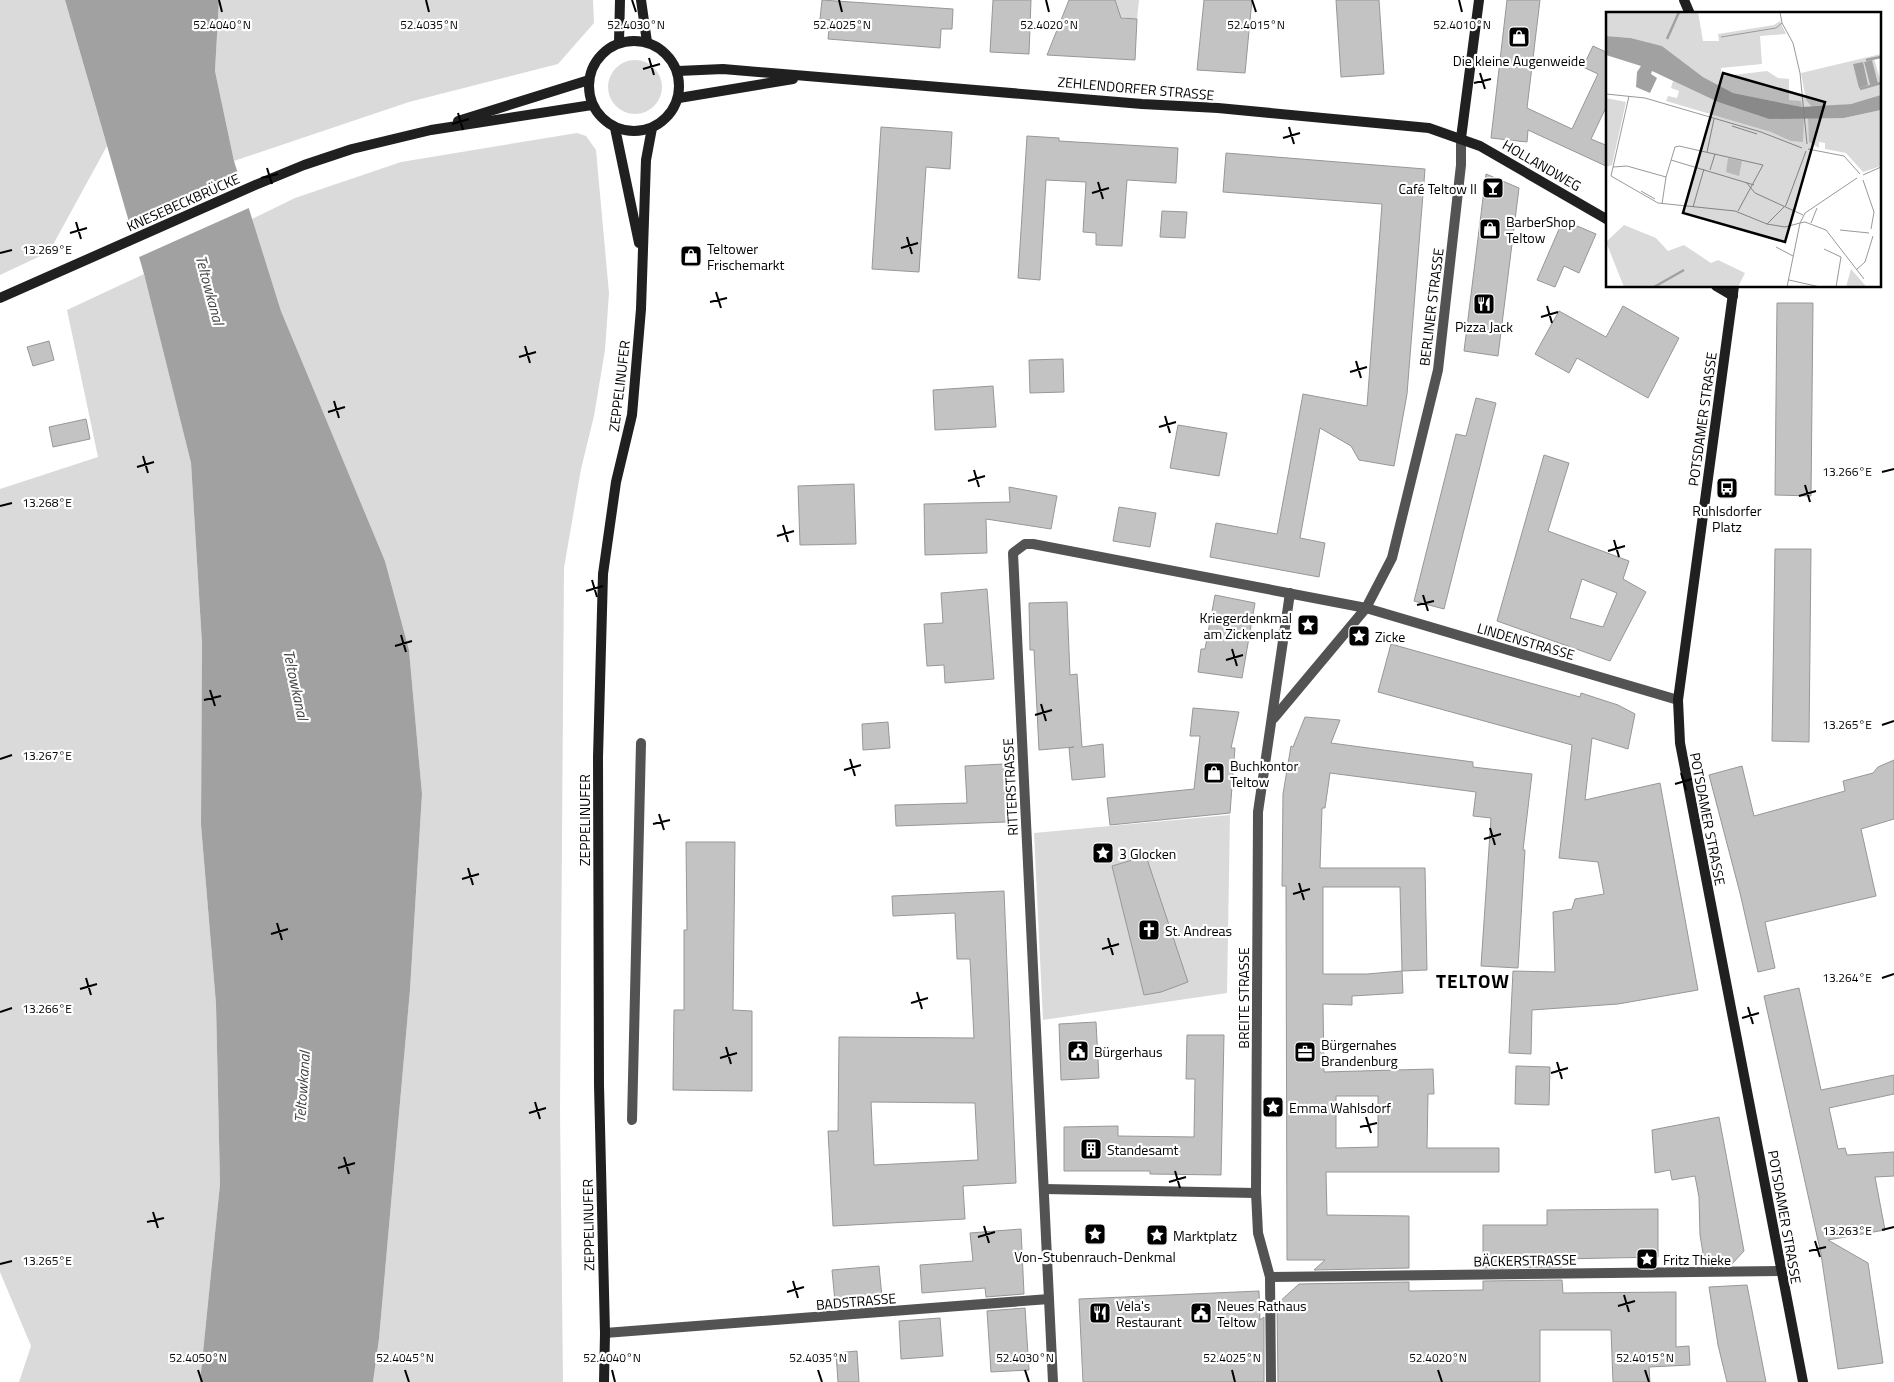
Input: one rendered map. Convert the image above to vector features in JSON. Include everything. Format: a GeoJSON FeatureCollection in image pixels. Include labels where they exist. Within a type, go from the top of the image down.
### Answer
{"type":"FeatureCollection","features":[{"type":"Feature","properties":{"kind":"main road"},"geometry":{"type":"LineString","coordinates":[[619,42],[620,0]]}},
{"type":"Feature","properties":{"kind":"main road"},"geometry":{"type":"LineString","coordinates":[[641,0],[647,42]]}},
{"type":"Feature","properties":{"kind":"main road","name":"BERLINER STRASSE"},"geometry":{"type":"LineString","coordinates":[[1461,138],[1479,0]]}},
{"type":"Feature","properties":{"kind":"main road"},"geometry":{"type":"LineString","coordinates":[[1684,0],[1689,12]]}},
{"type":"Feature","properties":{"kind":"main road"},"geometry":{"type":"LineString","coordinates":[[638,40],[647,42],[665,53],[678,71],[678,98],[673,110],[664,121],[652,128],[627,131],[615,128],[598,114],[592,105],[589,80],[592,68],[599,57],[619,42],[638,40]]}},
{"type":"Feature","properties":{"kind":"main road","name":"ZEHLENDORFER STRASSE"},"geometry":{"type":"LineString","coordinates":[[678,71],[723,69],[1315,116],[1429,128],[1461,138]]}},
{"type":"Feature","properties":{"kind":"main road","name":"ZEHLENDORFER STRASSE"},"geometry":{"type":"LineString","coordinates":[[678,98],[807,77]]}},
{"type":"Feature","properties":{"kind":"main road"},"geometry":{"type":"LineString","coordinates":[[431,130],[522,99],[589,80]]}},
{"type":"Feature","properties":{"kind":"main road"},"geometry":{"type":"LineString","coordinates":[[431,130],[592,105]]}},
{"type":"Feature","properties":{"kind":"main road","name":"ZEPPELINUFER"},"geometry":{"type":"LineString","coordinates":[[615,128],[642,261]]}},
{"type":"Feature","properties":{"kind":"main road","name":"ZEPPELINUFER"},"geometry":{"type":"LineString","coordinates":[[604,1382],[605,1333],[599,1085],[598,757],[603,574],[616,482],[632,415],[641,309],[646,160],[652,128]]}},
{"type":"Feature","properties":{"kind":"main road","name":"KNESEBECKBRÜCKE"},"geometry":{"type":"LineString","coordinates":[[0,298],[304,165],[352,149],[431,130]]}},
{"type":"Feature","properties":{"kind":"main road","name":"HOLLANDWEG"},"geometry":{"type":"LineString","coordinates":[[1461,138],[1480,146],[1606,219]]}},
{"type":"Feature","properties":{"kind":"main road","name":"POTSDAMER STRASSE"},"geometry":{"type":"LineString","coordinates":[[1734,291],[1678,700],[1680,743],[1687,790],[1755,1128],[1803,1382]]}},
{"type":"Feature","properties":{"kind":"street","name":"BERLINER STRASSE"},"geometry":{"type":"LineString","coordinates":[[1366,608],[1392,558],[1438,370],[1461,165],[1461,138]]}},
{"type":"Feature","properties":{"kind":"street","name":"RITTERSTRASSE"},"geometry":{"type":"LineString","coordinates":[[1053,1382],[1012,553],[1025,544],[1033,544],[1366,608]]}},
{"type":"Feature","properties":{"kind":"street","name":"BREITE STRASSE"},"geometry":{"type":"LineString","coordinates":[[1271,1382],[1270,1277],[1258,1233],[1256,1193],[1258,812],[1290,593]]}},
{"type":"Feature","properties":{"kind":"street","name":"LINDENSTRASSE"},"geometry":{"type":"LineString","coordinates":[[1366,608],[1678,700]]}},
{"type":"Feature","properties":{"kind":"street"},"geometry":{"type":"LineString","coordinates":[[1273,718],[1366,608]]}},
{"type":"Feature","properties":{"kind":"street"},"geometry":{"type":"LineString","coordinates":[[632,1120],[641,742]]}},
{"type":"Feature","properties":{"kind":"street"},"geometry":{"type":"LineString","coordinates":[[1044,1189],[1256,1193]]}},
{"type":"Feature","properties":{"kind":"street","name":"BÄCKERSTRASSE"},"geometry":{"type":"LineString","coordinates":[[1270,1277],[1781,1271]]}},
{"type":"Feature","properties":{"kind":"street","name":"BADSTRASSE"},"geometry":{"type":"LineString","coordinates":[[605,1333],[1049,1299]]}},
{"type":"Feature","properties":{"kind":"shaded area"},"geometry":{"type":"Polygon","coordinates":[[[0,0],[65,0],[107,146],[49,252],[0,275],[0,0]]]}},
{"type":"Feature","properties":{"kind":"shaded area"},"geometry":{"type":"Polygon","coordinates":[[[219,0],[593,0],[594,23],[558,64],[409,102],[234,161],[215,71],[219,0]]]}},
{"type":"Feature","properties":{"kind":"shaded area"},"geometry":{"type":"Polygon","coordinates":[[[1115,0],[1139,0],[1137,19],[1118,17],[1115,0]]]}},
{"type":"Feature","properties":{"kind":"shaded area"},"geometry":{"type":"Polygon","coordinates":[[[630,60],[640,60],[650,64],[658,72],[662,87],[658,102],[650,110],[640,114],[630,114],[620,110],[612,102],[608,92],[608,82],[612,72],[620,64],[630,60]]]}},
{"type":"Feature","properties":{"kind":"shaded area"},"geometry":{"type":"Polygon","coordinates":[[[577,133],[586,136],[596,150],[609,293],[605,350],[594,416],[581,469],[564,568],[560,1110],[563,1382],[373,1382],[379,1339],[410,990],[422,794],[409,650],[385,561],[281,311],[252,219],[295,198],[401,162],[577,133]]]}},
{"type":"Feature","properties":{"kind":"shaded area"},"geometry":{"type":"Polygon","coordinates":[[[144,274],[191,463],[202,644],[201,825],[216,1004],[220,1184],[200,1382],[19,1382],[31,1346],[0,1272],[0,489],[98,457],[67,310],[144,274]]]}},
{"type":"Feature","properties":{"kind":"shaded area"},"geometry":{"type":"Polygon","coordinates":[[[1230,815],[1227,993],[1043,1020],[1034,833],[1230,815]]]}},
{"type":"Feature","properties":{"kind":"water","name":"Teltowkanal"},"geometry":{"type":"Polygon","coordinates":[[[65,0],[219,0],[215,71],[234,161],[281,311],[385,561],[409,650],[422,794],[410,990],[379,1339],[373,1382],[200,1382],[220,1184],[216,1004],[201,825],[202,644],[191,463],[144,274],[65,0]]]}},
{"type":"Feature","properties":{"kind":"pier"},"geometry":{"type":"Polygon","coordinates":[[[240,172],[251,207],[137,258],[127,222],[240,172]]]}},
{"type":"Feature","properties":{"kind":"building"},"geometry":{"type":"Polygon","coordinates":[[[822,0],[953,9],[952,29],[941,29],[940,48],[828,39],[830,20],[820,19],[822,0]]]}},
{"type":"Feature","properties":{"kind":"building"},"geometry":{"type":"Polygon","coordinates":[[[993,0],[1031,0],[1029,54],[990,52],[993,0]]]}},
{"type":"Feature","properties":{"kind":"building"},"geometry":{"type":"Polygon","coordinates":[[[1069,0],[1115,0],[1121,18],[1137,19],[1135,60],[1047,55],[1069,0]]]}},
{"type":"Feature","properties":{"kind":"building"},"geometry":{"type":"Polygon","coordinates":[[[1204,0],[1252,0],[1245,73],[1197,70],[1204,0]]]}},
{"type":"Feature","properties":{"kind":"building"},"geometry":{"type":"Polygon","coordinates":[[[1336,0],[1379,0],[1384,74],[1341,77],[1336,0]]]}},
{"type":"Feature","properties":{"kind":"building"},"geometry":{"type":"Polygon","coordinates":[[[1507,0],[1540,0],[1527,108],[1572,129],[1598,74],[1583,67],[1593,46],[1606,52],[1606,107],[1591,139],[1606,145],[1606,166],[1528,130],[1527,142],[1491,138],[1507,0]]]}},
{"type":"Feature","properties":{"kind":"building"},"geometry":{"type":"Polygon","coordinates":[[[881,127],[952,132],[950,169],[926,167],[919,272],[872,269],[881,127]]]}},
{"type":"Feature","properties":{"kind":"building"},"geometry":{"type":"Polygon","coordinates":[[[1027,136],[1059,138],[1059,141],[1178,148],[1176,183],[1127,180],[1122,246],[1096,245],[1096,233],[1083,232],[1086,182],[1046,180],[1040,280],[1018,278],[1027,136]]]}},
{"type":"Feature","properties":{"kind":"building"},"geometry":{"type":"Polygon","coordinates":[[[1226,153],[1425,169],[1407,394],[1394,466],[1359,460],[1351,446],[1320,428],[1300,538],[1325,543],[1319,577],[1210,557],[1216,523],[1277,534],[1303,394],[1367,406],[1382,204],[1223,192],[1226,153]]]}},
{"type":"Feature","properties":{"kind":"building"},"geometry":{"type":"Polygon","coordinates":[[[1486,174],[1519,188],[1498,356],[1464,351],[1486,174]]]}},
{"type":"Feature","properties":{"kind":"building"},"geometry":{"type":"Polygon","coordinates":[[[1162,211],[1187,212],[1185,238],[1160,237],[1162,211]]]}},
{"type":"Feature","properties":{"kind":"building"},"geometry":{"type":"Polygon","coordinates":[[[1563,220],[1596,234],[1579,273],[1564,266],[1555,287],[1537,280],[1563,220]]]}},
{"type":"Feature","properties":{"kind":"building"},"geometry":{"type":"Polygon","coordinates":[[[1777,303],[1813,303],[1811,496],[1775,495],[1777,303]]]}},
{"type":"Feature","properties":{"kind":"building"},"geometry":{"type":"Polygon","coordinates":[[[1623,306],[1679,338],[1648,398],[1577,358],[1569,373],[1535,354],[1559,311],[1606,337],[1623,306]]]}},
{"type":"Feature","properties":{"kind":"building"},"geometry":{"type":"Polygon","coordinates":[[[49,341],[54,360],[33,366],[27,347],[49,341]]]}},
{"type":"Feature","properties":{"kind":"building"},"geometry":{"type":"Polygon","coordinates":[[[1063,359],[1064,392],[1030,393],[1029,360],[1063,359]]]}},
{"type":"Feature","properties":{"kind":"building"},"geometry":{"type":"Polygon","coordinates":[[[993,386],[996,427],[935,430],[933,390],[993,386]]]}},
{"type":"Feature","properties":{"kind":"building"},"geometry":{"type":"Polygon","coordinates":[[[1476,398],[1496,403],[1444,609],[1414,601],[1456,434],[1466,436],[1476,398]]]}},
{"type":"Feature","properties":{"kind":"building"},"geometry":{"type":"Polygon","coordinates":[[[86,419],[90,439],[53,447],[49,427],[86,419]]]}},
{"type":"Feature","properties":{"kind":"building"},"geometry":{"type":"Polygon","coordinates":[[[1178,425],[1227,433],[1219,476],[1170,468],[1178,425]]]}},
{"type":"Feature","properties":{"kind":"building"},"geometry":{"type":"Polygon","coordinates":[[[1544,455],[1569,463],[1548,531],[1629,561],[1623,579],[1646,592],[1610,661],[1497,621],[1544,455]],[[1582,579],[1570,618],[1603,627],[1617,593],[1582,579]]]}},
{"type":"Feature","properties":{"kind":"building"},"geometry":{"type":"Polygon","coordinates":[[[854,484],[856,544],[800,545],[798,486],[854,484]]]}},
{"type":"Feature","properties":{"kind":"building"},"geometry":{"type":"Polygon","coordinates":[[[1009,487],[1057,496],[1051,529],[986,519],[987,553],[925,555],[924,504],[1010,502],[1009,487]]]}},
{"type":"Feature","properties":{"kind":"building"},"geometry":{"type":"Polygon","coordinates":[[[1119,507],[1156,513],[1150,547],[1113,541],[1119,507]]]}},
{"type":"Feature","properties":{"kind":"building"},"geometry":{"type":"Polygon","coordinates":[[[1775,549],[1811,549],[1809,742],[1772,741],[1775,549]]]}},
{"type":"Feature","properties":{"kind":"building"},"geometry":{"type":"Polygon","coordinates":[[[987,589],[994,679],[945,683],[944,665],[927,666],[924,624],[943,623],[941,593],[987,589]]]}},
{"type":"Feature","properties":{"kind":"building"},"geometry":{"type":"Polygon","coordinates":[[[1215,595],[1255,603],[1242,678],[1198,672],[1201,649],[1205,649],[1215,595]]]}},
{"type":"Feature","properties":{"kind":"building"},"geometry":{"type":"Polygon","coordinates":[[[1067,602],[1070,675],[1077,674],[1082,747],[1103,744],[1105,777],[1072,780],[1069,748],[1074,747],[1039,750],[1034,650],[1030,650],[1029,603],[1067,602]]]}},
{"type":"Feature","properties":{"kind":"building"},"geometry":{"type":"Polygon","coordinates":[[[1391,644],[1580,697],[1581,693],[1618,705],[1635,714],[1628,749],[1592,738],[1585,800],[1660,783],[1698,990],[1618,1004],[1532,1010],[1531,1054],[1509,1053],[1513,971],[1555,972],[1553,912],[1572,909],[1575,899],[1604,894],[1598,862],[1559,858],[1572,745],[1378,692],[1391,644]]]}},
{"type":"Feature","properties":{"kind":"building"},"geometry":{"type":"Polygon","coordinates":[[[1193,708],[1239,712],[1231,748],[1235,748],[1230,813],[1110,825],[1107,798],[1194,789],[1200,736],[1190,736],[1193,708]]]}},
{"type":"Feature","properties":{"kind":"building"},"geometry":{"type":"Polygon","coordinates":[[[1305,717],[1340,720],[1331,743],[1473,762],[1473,767],[1532,774],[1523,850],[1525,850],[1518,968],[1481,966],[1491,818],[1473,816],[1476,792],[1330,773],[1325,808],[1322,808],[1320,868],[1425,868],[1427,970],[1402,971],[1403,993],[1352,996],[1352,1005],[1323,1004],[1324,1072],[1433,1069],[1434,1094],[1428,1094],[1427,1148],[1499,1148],[1499,1172],[1326,1172],[1327,1215],[1409,1216],[1409,1268],[1314,1270],[1325,1260],[1287,1260],[1286,886],[1282,886],[1283,794],[1291,746],[1293,747],[1305,717]],[[1323,887],[1323,974],[1367,974],[1402,971],[1400,887],[1323,887]],[[1336,1096],[1336,1148],[1378,1147],[1378,1096],[1336,1096]]]}},
{"type":"Feature","properties":{"kind":"building"},"geometry":{"type":"Polygon","coordinates":[[[888,722],[890,748],[863,750],[862,724],[888,722]]]}},
{"type":"Feature","properties":{"kind":"building"},"geometry":{"type":"Polygon","coordinates":[[[1894,760],[1894,819],[1861,829],[1876,896],[1765,922],[1775,968],[1758,972],[1740,893],[1709,775],[1742,766],[1754,816],[1845,791],[1843,781],[1873,773],[1878,767],[1894,760]]]}},
{"type":"Feature","properties":{"kind":"building"},"geometry":{"type":"Polygon","coordinates":[[[1004,764],[1006,822],[896,826],[895,805],[967,803],[965,766],[1004,764]]]}},
{"type":"Feature","properties":{"kind":"building"},"geometry":{"type":"Polygon","coordinates":[[[686,842],[735,842],[733,1010],[752,1011],[752,1091],[673,1090],[674,1010],[684,1010],[684,930],[687,930],[686,842]]]}},
{"type":"Feature","properties":{"kind":"building","name":"St. Andreas"},"geometry":{"type":"Polygon","coordinates":[[[1146,856],[1188,982],[1161,992],[1144,995],[1112,866],[1146,856]]]}},
{"type":"Feature","properties":{"kind":"building"},"geometry":{"type":"Polygon","coordinates":[[[1004,891],[1016,1183],[963,1186],[965,1219],[833,1226],[828,1131],[838,1131],[839,1037],[974,1038],[970,959],[957,959],[955,913],[893,916],[892,896],[1004,891]],[[871,1102],[874,1165],[978,1160],[975,1103],[871,1102]]]}},
{"type":"Feature","properties":{"kind":"building"},"geometry":{"type":"Polygon","coordinates":[[[1799,988],[1821,1090],[1894,1075],[1894,1094],[1829,1108],[1838,1149],[1845,1148],[1847,1155],[1894,1152],[1894,1176],[1875,1177],[1885,1230],[1828,1240],[1868,1263],[1883,1363],[1838,1369],[1821,1254],[1764,996],[1799,988]]]}},
{"type":"Feature","properties":{"kind":"building","name":"Bürgerhaus"},"geometry":{"type":"Polygon","coordinates":[[[1096,1022],[1099,1078],[1061,1080],[1059,1024],[1096,1022]]]}},
{"type":"Feature","properties":{"kind":"building"},"geometry":{"type":"Polygon","coordinates":[[[1187,1035],[1224,1035],[1221,1175],[1150,1174],[1150,1171],[1064,1171],[1064,1127],[1118,1126],[1118,1136],[1194,1137],[1195,1079],[1186,1079],[1187,1035]]]}},
{"type":"Feature","properties":{"kind":"building"},"geometry":{"type":"Polygon","coordinates":[[[1516,1066],[1550,1067],[1549,1105],[1515,1104],[1516,1066]]]}},
{"type":"Feature","properties":{"kind":"building"},"geometry":{"type":"Polygon","coordinates":[[[1719,1117],[1744,1251],[1731,1265],[1705,1265],[1700,1235],[1699,1197],[1695,1176],[1672,1180],[1670,1170],[1655,1173],[1652,1130],[1719,1117]]]}},
{"type":"Feature","properties":{"kind":"building"},"geometry":{"type":"Polygon","coordinates":[[[1658,1209],[1658,1257],[1562,1259],[1562,1267],[1483,1268],[1483,1225],[1547,1225],[1547,1210],[1658,1209]]]}},
{"type":"Feature","properties":{"kind":"building"},"geometry":{"type":"Polygon","coordinates":[[[1021,1229],[1024,1294],[986,1297],[985,1288],[922,1293],[920,1265],[973,1261],[970,1233],[1021,1229]]]}},
{"type":"Feature","properties":{"kind":"building"},"geometry":{"type":"Polygon","coordinates":[[[879,1266],[882,1297],[835,1302],[832,1270],[879,1266]]]}},
{"type":"Feature","properties":{"kind":"building"},"geometry":{"type":"Polygon","coordinates":[[[1562,1280],[1563,1293],[1676,1292],[1676,1347],[1689,1346],[1690,1365],[1649,1367],[1650,1382],[1613,1382],[1611,1330],[1540,1330],[1540,1382],[1278,1382],[1277,1304],[1299,1284],[1409,1282],[1409,1291],[1483,1290],[1483,1281],[1562,1280]]]}},
{"type":"Feature","properties":{"kind":"building"},"geometry":{"type":"Polygon","coordinates":[[[1747,1285],[1766,1382],[1727,1382],[1718,1345],[1709,1287],[1747,1285]]]}},
{"type":"Feature","properties":{"kind":"building"},"geometry":{"type":"Polygon","coordinates":[[[1259,1291],[1260,1320],[1264,1317],[1264,1382],[1083,1382],[1079,1299],[1259,1291]]]}},
{"type":"Feature","properties":{"kind":"building"},"geometry":{"type":"Polygon","coordinates":[[[1025,1308],[1029,1370],[991,1372],[987,1311],[1025,1308]]]}},
{"type":"Feature","properties":{"kind":"building"},"geometry":{"type":"Polygon","coordinates":[[[940,1318],[943,1356],[901,1359],[899,1321],[940,1318]]]}},
{"type":"Feature","properties":{"kind":"building"},"geometry":{"type":"Polygon","coordinates":[[[857,1351],[859,1382],[838,1382],[836,1353],[857,1351]]]}},
{"type":"Feature","properties":{"kind":"place","name":"Die kleine Augenweide"},"geometry":{"type":"Point","coordinates":[1519,37]}},
{"type":"Feature","properties":{"kind":"place","name":"Café Teltow II"},"geometry":{"type":"Point","coordinates":[1493,188]}},
{"type":"Feature","properties":{"kind":"place","name":"BarberShop Teltow"},"geometry":{"type":"Point","coordinates":[1490,229]}},
{"type":"Feature","properties":{"kind":"place","name":"Teltower Frischemarkt"},"geometry":{"type":"Point","coordinates":[691,256]}},
{"type":"Feature","properties":{"kind":"place","name":"Pizza Jack"},"geometry":{"type":"Point","coordinates":[1484,304]}},
{"type":"Feature","properties":{"kind":"place","name":"Ruhlsdorfer Platz"},"geometry":{"type":"Point","coordinates":[1727,488]}},
{"type":"Feature","properties":{"kind":"place","name":"Kriegerdenkmal am Zickenplatz"},"geometry":{"type":"Point","coordinates":[1308,625]}},
{"type":"Feature","properties":{"kind":"place","name":"Zicke"},"geometry":{"type":"Point","coordinates":[1359,636]}},
{"type":"Feature","properties":{"kind":"place","name":"Buchkontor Teltow"},"geometry":{"type":"Point","coordinates":[1214,773]}},
{"type":"Feature","properties":{"kind":"place","name":"3 Glocken"},"geometry":{"type":"Point","coordinates":[1103,853]}},
{"type":"Feature","properties":{"kind":"place","name":"St. Andreas"},"geometry":{"type":"Point","coordinates":[1149,930]}},
{"type":"Feature","properties":{"kind":"place","name":"Bürgerhaus"},"geometry":{"type":"Point","coordinates":[1078,1051]}},
{"type":"Feature","properties":{"kind":"place","name":"Bürgernahes Brandenburg"},"geometry":{"type":"Point","coordinates":[1305,1052]}},
{"type":"Feature","properties":{"kind":"place","name":"Emma Wahlsdorf"},"geometry":{"type":"Point","coordinates":[1273,1107]}},
{"type":"Feature","properties":{"kind":"place","name":"Standesamt"},"geometry":{"type":"Point","coordinates":[1091,1149]}},
{"type":"Feature","properties":{"kind":"place","name":"Von-Stubenrauch-Denkmal"},"geometry":{"type":"Point","coordinates":[1095,1234]}},
{"type":"Feature","properties":{"kind":"place","name":"Marktplatz"},"geometry":{"type":"Point","coordinates":[1157,1235]}},
{"type":"Feature","properties":{"kind":"place","name":"Fritz Thieke"},"geometry":{"type":"Point","coordinates":[1647,1259]}},
{"type":"Feature","properties":{"kind":"place","name":"Vela's Restaurant"},"geometry":{"type":"Point","coordinates":[1100,1313]}},
{"type":"Feature","properties":{"kind":"place","name":"Neues Rathaus Teltow"},"geometry":{"type":"Point","coordinates":[1201,1313]}},
{"type":"Feature","properties":{"kind":"district","name":"TELTOW"},"geometry":{"type":"Point","coordinates":[1473,980]}}]}
